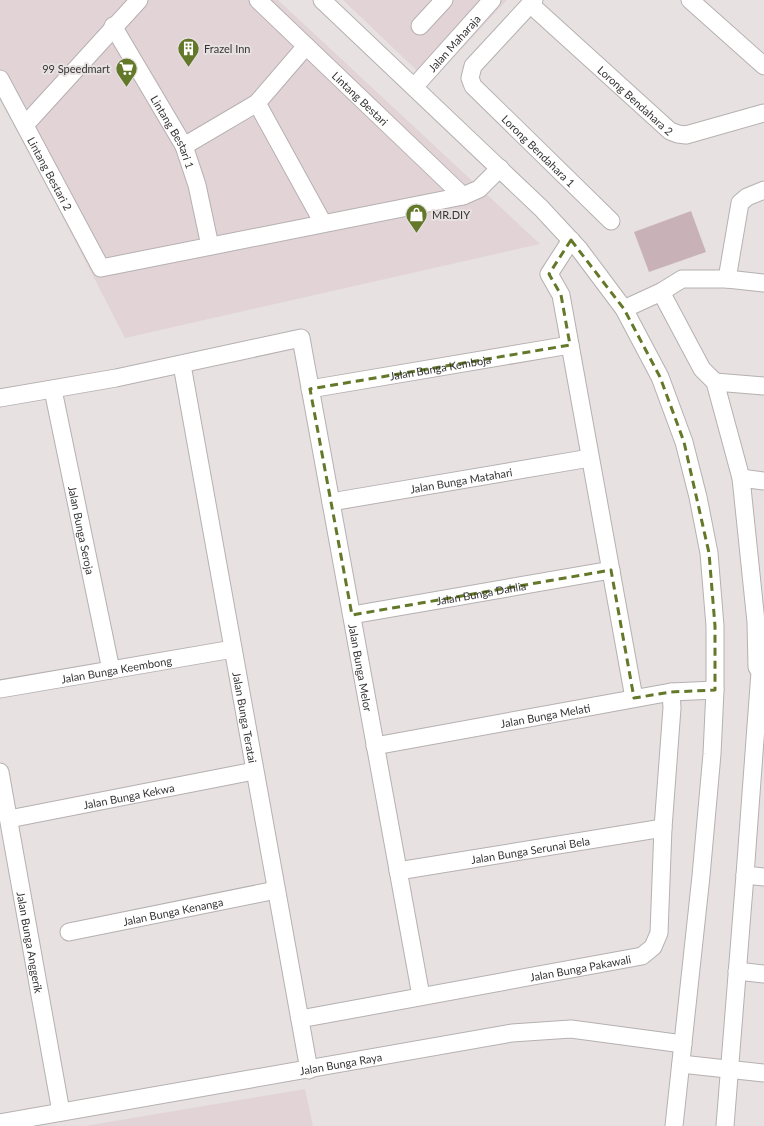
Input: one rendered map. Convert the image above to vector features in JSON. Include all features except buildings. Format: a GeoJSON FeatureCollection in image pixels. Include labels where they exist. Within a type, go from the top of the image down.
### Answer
{"type":"FeatureCollection","features":[{"type":"Feature","properties":{"kind":"street"},"geometry":{"type":"LineString","coordinates":[[25,125],[139,0]]}},
{"type":"Feature","properties":{"kind":"street","name":"Lintang Bestari"},"geometry":{"type":"LineString","coordinates":[[258,0],[463,196]]}},
{"type":"Feature","properties":{"kind":"street"},"geometry":{"type":"LineString","coordinates":[[322,0],[350,28],[415,86],[542,208],[571,240],[624,309],[660,377],[684,442],[698,497],[709,552],[715,626],[715,690],[712,754],[702,861],[674,1126]]}},
{"type":"Feature","properties":{"kind":"street"},"geometry":{"type":"LineString","coordinates":[[420,26],[444,0]]}},
{"type":"Feature","properties":{"kind":"street","name":"Jalan Maharaja"},"geometry":{"type":"LineString","coordinates":[[415,86],[492,0]]}},
{"type":"Feature","properties":{"kind":"street"},"geometry":{"type":"LineString","coordinates":[[690,0],[764,66]]}},
{"type":"Feature","properties":{"kind":"street","name":"Lorong Bendahara 1"},"geometry":{"type":"LineString","coordinates":[[532,2],[473,66],[470,78],[473,86],[611,221]]}},
{"type":"Feature","properties":{"kind":"street","name":"Lorong Bendahara 2"},"geometry":{"type":"LineString","coordinates":[[532,2],[670,130],[678,134],[686,135],[764,113]]}},
{"type":"Feature","properties":{"kind":"street","name":"Lintang Bestari 1"},"geometry":{"type":"LineString","coordinates":[[114,26],[184,146],[197,185],[210,246]]}},
{"type":"Feature","properties":{"kind":"street"},"geometry":{"type":"LineString","coordinates":[[184,146],[257,103],[306,46]]}},
{"type":"Feature","properties":{"kind":"street","name":"Lintang Bestari 2"},"geometry":{"type":"LineString","coordinates":[[0,79],[101,268],[210,246]]}},
{"type":"Feature","properties":{"kind":"street"},"geometry":{"type":"LineString","coordinates":[[257,103],[323,223]]}},
{"type":"Feature","properties":{"kind":"street"},"geometry":{"type":"LineString","coordinates":[[210,246],[463,196],[479,189],[500,168]]}},
{"type":"Feature","properties":{"kind":"street"},"geometry":{"type":"LineString","coordinates":[[727,279],[740,203],[747,197],[764,190]]}},
{"type":"Feature","properties":{"kind":"street"},"geometry":{"type":"LineString","coordinates":[[571,240],[549,274],[561,295],[634,698]]}},
{"type":"Feature","properties":{"kind":"street"},"geometry":{"type":"LineString","coordinates":[[624,309],[661,292],[682,279],[727,279],[764,283]]}},
{"type":"Feature","properties":{"kind":"street"},"geometry":{"type":"LineString","coordinates":[[661,292],[702,369],[715,382],[741,478],[758,578],[756,622],[757,667],[762,673],[725,1126]]}},
{"type":"Feature","properties":{"kind":"street","name":"Jalan Bunga Melor"},"geometry":{"type":"LineString","coordinates":[[182,365],[301,338],[421,996]]}},
{"type":"Feature","properties":{"kind":"street","name":"Jalan Bunga Kemboja"},"geometry":{"type":"LineString","coordinates":[[310,389],[570,346]]}},
{"type":"Feature","properties":{"kind":"street"},"geometry":{"type":"LineString","coordinates":[[0,398],[54,390],[182,365]]}},
{"type":"Feature","properties":{"kind":"street","name":"Jalan Bunga Teratai"},"geometry":{"type":"LineString","coordinates":[[182,365],[309,1070]]}},
{"type":"Feature","properties":{"kind":"street"},"geometry":{"type":"LineString","coordinates":[[715,382],[764,386]]}},
{"type":"Feature","properties":{"kind":"street","name":"Jalan Bunga Seroja"},"geometry":{"type":"LineString","coordinates":[[54,390],[110,670]]}},
{"type":"Feature","properties":{"kind":"street","name":"Jalan Bunga Matahari"},"geometry":{"type":"LineString","coordinates":[[331,502],[590,458]]}},
{"type":"Feature","properties":{"kind":"street"},"geometry":{"type":"LineString","coordinates":[[741,478],[764,481]]}},
{"type":"Feature","properties":{"kind":"street","name":"Jalan Bunga Dahlia"},"geometry":{"type":"LineString","coordinates":[[352,616],[611,570]]}},
{"type":"Feature","properties":{"kind":"street","name":"Jalan Bunga Keembong"},"geometry":{"type":"LineString","coordinates":[[0,689],[233,649]]}},
{"type":"Feature","properties":{"kind":"street","name":"Jalan Bunga Melati"},"geometry":{"type":"LineString","coordinates":[[375,746],[634,698],[671,692],[715,690]]}},
{"type":"Feature","properties":{"kind":"street","name":"Jalan Bunga Pakawali"},"geometry":{"type":"LineString","coordinates":[[300,1019],[642,956],[653,947],[659,933],[663,828],[672,708],[671,692]]}},
{"type":"Feature","properties":{"kind":"street","name":"Jalan Bunga Anggerik"},"geometry":{"type":"LineString","coordinates":[[0,772],[61,1112]]}},
{"type":"Feature","properties":{"kind":"street","name":"Jalan Bunga Kekwa"},"geometry":{"type":"LineString","coordinates":[[8,820],[249,772]]}},
{"type":"Feature","properties":{"kind":"street","name":"Jalan Bunga Serunai Bela"},"geometry":{"type":"LineString","coordinates":[[398,871],[663,828]]}},
{"type":"Feature","properties":{"kind":"street"},"geometry":{"type":"LineString","coordinates":[[746,875],[764,877]]}},
{"type":"Feature","properties":{"kind":"street","name":"Jalan Bunga Kenanga"},"geometry":{"type":"LineString","coordinates":[[69,932],[276,890]]}},
{"type":"Feature","properties":{"kind":"street"},"geometry":{"type":"LineString","coordinates":[[738,971],[764,974]]}},
{"type":"Feature","properties":{"kind":"street","name":"Jalan Bunga Raya"},"geometry":{"type":"LineString","coordinates":[[0,1123],[309,1070],[512,1032],[571,1029],[683,1044]]}},
{"type":"Feature","properties":{"kind":"street"},"geometry":{"type":"LineString","coordinates":[[681,1064],[764,1073]]}},
{"type":"Feature","properties":{"kind":"highlighted area"},"geometry":{"type":"Polygon","coordinates":[[[571,240],[624,309],[660,377],[684,442],[709,553],[715,626],[715,690],[671,692],[634,698],[611,570],[352,615],[310,389],[570,345],[561,295],[549,274],[571,240]]]}},
{"type":"Feature","properties":{"kind":"shaded area"},"geometry":{"type":"Polygon","coordinates":[[[0,0],[278,0],[540,244],[125,338],[0,95],[0,0]]]}},
{"type":"Feature","properties":{"kind":"shaded area"},"geometry":{"type":"Polygon","coordinates":[[[343,0],[507,0],[430,83],[343,0]]]}},
{"type":"Feature","properties":{"kind":"shaded area"},"geometry":{"type":"Polygon","coordinates":[[[691,211],[706,252],[649,272],[634,232],[691,211]]]}},
{"type":"Feature","properties":{"kind":"shaded area"},"geometry":{"type":"Polygon","coordinates":[[[305,1089],[313,1126],[85,1126],[305,1089]]]}},
{"type":"Feature","properties":{"kind":"place","name":"Frazel Inn"},"geometry":{"type":"Point","coordinates":[189,68]}},
{"type":"Feature","properties":{"kind":"place","name":"99 Speedmart"},"geometry":{"type":"Point","coordinates":[126,88]}},
{"type":"Feature","properties":{"kind":"place","name":"MR.DIY"},"geometry":{"type":"Point","coordinates":[417,234]}}]}
